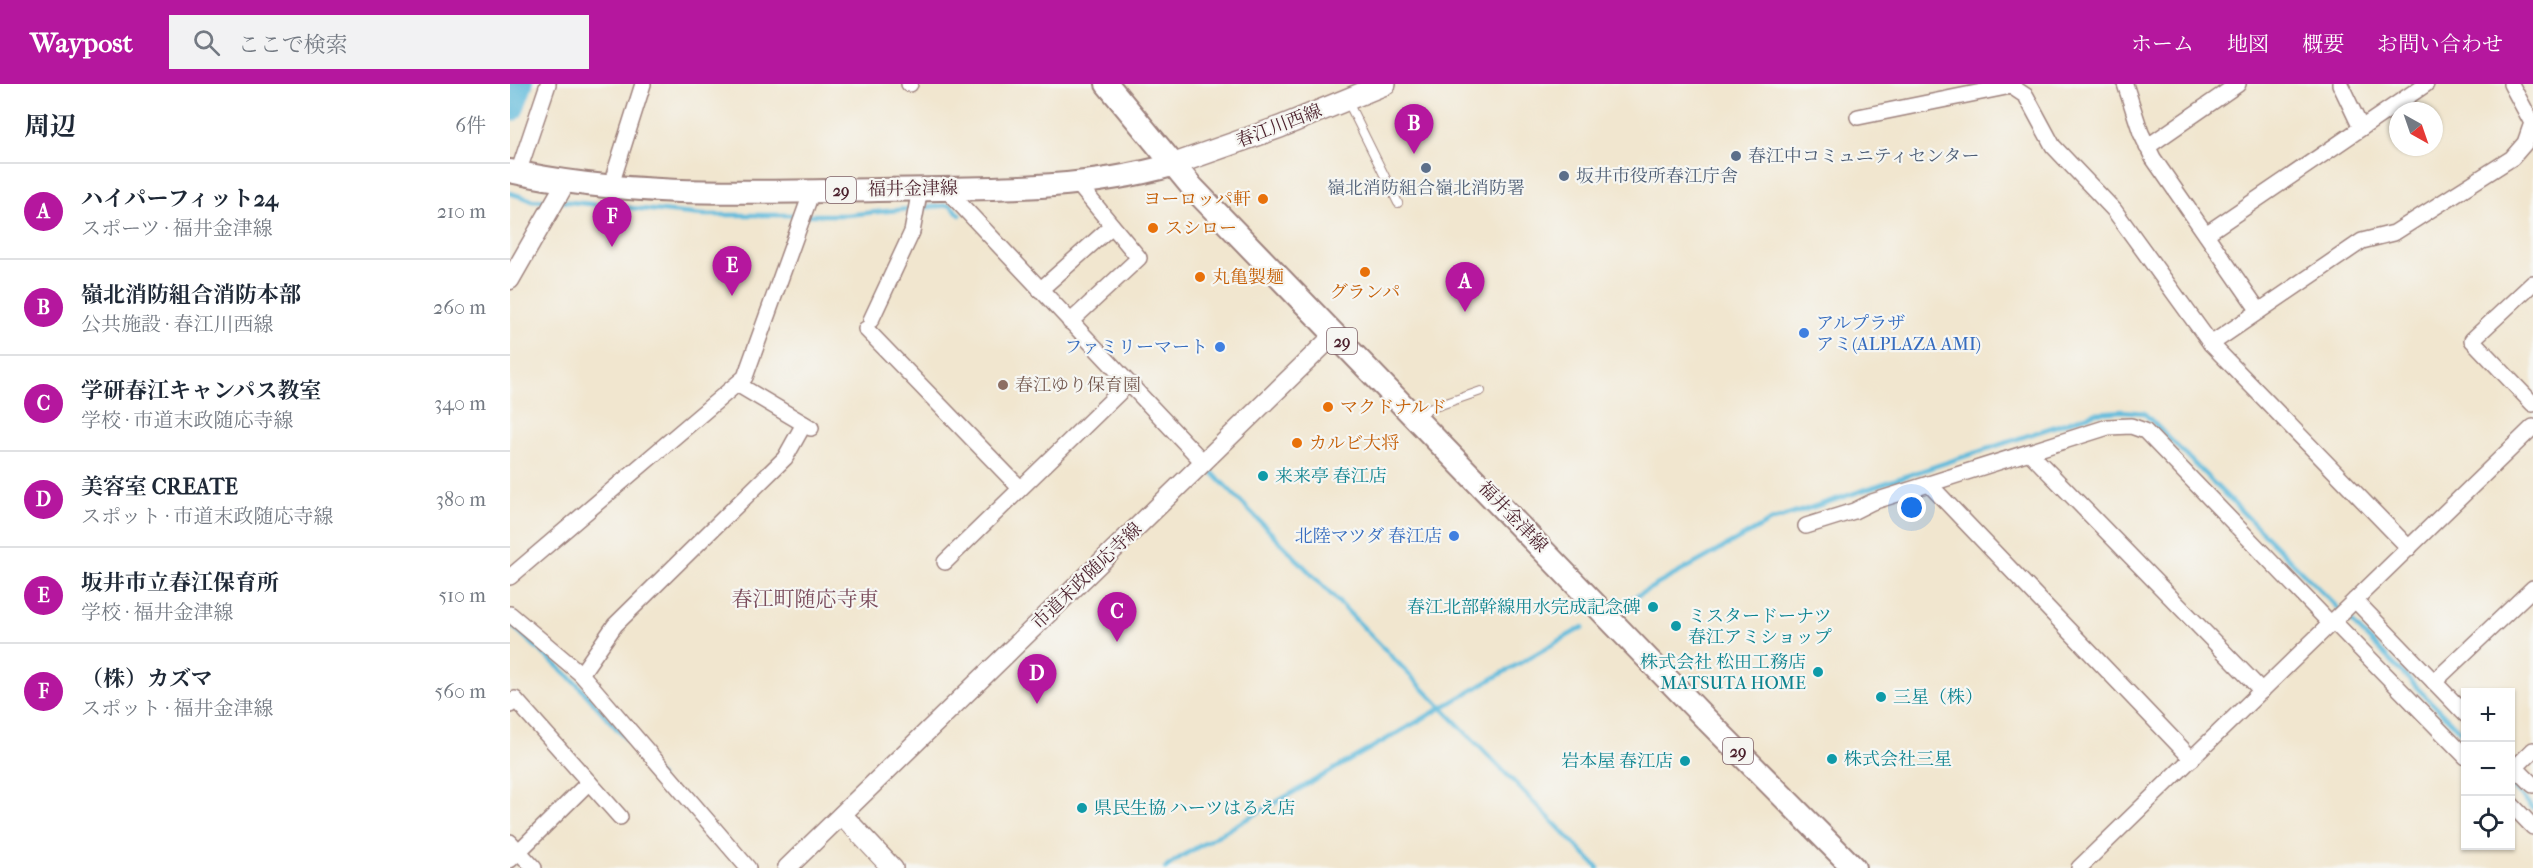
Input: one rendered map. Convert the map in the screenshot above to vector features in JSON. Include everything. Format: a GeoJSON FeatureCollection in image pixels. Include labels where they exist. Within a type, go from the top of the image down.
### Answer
{"type":"FeatureCollection","features":[{"type":"Feature","properties":{"kind":"main road","name":"福井金津線"},"geometry":{"type":"LineString","coordinates":[[1107,84],[1172,165],[1854,868]]}},
{"type":"Feature","properties":{"kind":"main road","name":"春江川西線"},"geometry":{"type":"LineString","coordinates":[[1172,165],[1280,127],[1385,84]]}},
{"type":"Feature","properties":{"kind":"main road","name":"福井金津線"},"geometry":{"type":"LineString","coordinates":[[514,172],[610,188],[696,192],[812,191],[946,189],[1077,183],[1131,176],[1172,165]]}},
{"type":"Feature","properties":{"kind":"street"},"geometry":{"type":"LineString","coordinates":[[514,172],[548,84]]}},
{"type":"Feature","properties":{"kind":"street"},"geometry":{"type":"LineString","coordinates":[[610,188],[643,84]]}},
{"type":"Feature","properties":{"kind":"street"},"geometry":{"type":"LineString","coordinates":[[2125,84],[2147,147],[2259,311]]}},
{"type":"Feature","properties":{"kind":"street"},"geometry":{"type":"LineString","coordinates":[[2147,147],[2238,84]]}},
{"type":"Feature","properties":{"kind":"street"},"geometry":{"type":"LineString","coordinates":[[2340,84],[2361,128]]}},
{"type":"Feature","properties":{"kind":"street"},"geometry":{"type":"LineString","coordinates":[[2206,234],[2426,84]]}},
{"type":"Feature","properties":{"kind":"street"},"geometry":{"type":"LineString","coordinates":[[2211,344],[2362,241],[2394,233],[2512,158],[2525,142],[2532,123],[2511,84]]}},
{"type":"Feature","properties":{"kind":"street"},"geometry":{"type":"LineString","coordinates":[[1858,117],[2011,86],[2026,96],[2053,146],[2114,210],[2211,344],[2409,548]]}},
{"type":"Feature","properties":{"kind":"street"},"geometry":{"type":"LineString","coordinates":[[510,280],[566,182]]}},
{"type":"Feature","properties":{"kind":"street"},"geometry":{"type":"LineString","coordinates":[[1070,322],[1139,258],[1077,183]]}},
{"type":"Feature","properties":{"kind":"street"},"geometry":{"type":"LineString","coordinates":[[920,189],[912,232],[869,325],[1020,488]]}},
{"type":"Feature","properties":{"kind":"street"},"geometry":{"type":"LineString","coordinates":[[946,189],[1204,463]]}},
{"type":"Feature","properties":{"kind":"street"},"geometry":{"type":"LineString","coordinates":[[510,577],[745,377],[812,191]]}},
{"type":"Feature","properties":{"kind":"street"},"geometry":{"type":"LineString","coordinates":[[1040,290],[1112,226]]}},
{"type":"Feature","properties":{"kind":"street"},"geometry":{"type":"LineString","coordinates":[[2533,283],[2472,340],[2533,404]]}},
{"type":"Feature","properties":{"kind":"street","name":"市道末政随応寺線"},"geometry":{"type":"LineString","coordinates":[[789,867],[1335,334]]}},
{"type":"Feature","properties":{"kind":"street"},"geometry":{"type":"LineString","coordinates":[[581,674],[615,625],[785,458],[808,426],[737,384]]}},
{"type":"Feature","properties":{"kind":"street"},"geometry":{"type":"LineString","coordinates":[[945,562],[1128,384]]}},
{"type":"Feature","properties":{"kind":"street"},"geometry":{"type":"LineString","coordinates":[[1806,526],[2108,427],[2131,426],[2145,431],[2461,752]]}},
{"type":"Feature","properties":{"kind":"street"},"geometry":{"type":"LineString","coordinates":[[2079,868],[2531,433]]}},
{"type":"Feature","properties":{"kind":"street"},"geometry":{"type":"LineString","coordinates":[[2029,452],[2262,691]]}},
{"type":"Feature","properties":{"kind":"street"},"geometry":{"type":"LineString","coordinates":[[1929,484],[2192,759]]}},
{"type":"Feature","properties":{"kind":"street"},"geometry":{"type":"LineString","coordinates":[[2434,682],[2533,588]]}},
{"type":"Feature","properties":{"kind":"street"},"geometry":{"type":"LineString","coordinates":[[2355,600],[2461,710]]}},
{"type":"Feature","properties":{"kind":"street"},"geometry":{"type":"LineString","coordinates":[[510,614],[581,674],[748,868]]}},
{"type":"Feature","properties":{"kind":"street"},"geometry":{"type":"LineString","coordinates":[[510,705],[515,699],[620,817]]}},
{"type":"Feature","properties":{"kind":"street"},"geometry":{"type":"LineString","coordinates":[[2515,763],[2533,750]]}},
{"type":"Feature","properties":{"kind":"street"},"geometry":{"type":"LineString","coordinates":[[2515,766],[2533,785]]}},
{"type":"Feature","properties":{"kind":"street"},"geometry":{"type":"LineString","coordinates":[[534,868],[513,851],[589,782]]}},
{"type":"Feature","properties":{"kind":"street"},"geometry":{"type":"LineString","coordinates":[[2515,807],[2533,826]]}},
{"type":"Feature","properties":{"kind":"street"},"geometry":{"type":"LineString","coordinates":[[840,815],[895,868]]}},
{"type":"Feature","properties":{"kind":"lane"},"geometry":{"type":"LineString","coordinates":[[1347,100],[1398,203]]}},
{"type":"Feature","properties":{"kind":"lane"},"geometry":{"type":"LineString","coordinates":[[1418,419],[1429,409],[1480,391]]}},
{"type":"Feature","properties":{"kind":"lane"},"geometry":{"type":"LineString","coordinates":[[840,815],[884,868]]}},
{"type":"Feature","properties":{"kind":"waterway"},"geometry":{"type":"LineString","coordinates":[[510,108],[519,84]]}},
{"type":"Feature","properties":{"kind":"waterway"},"geometry":{"type":"LineString","coordinates":[[510,193],[532,200],[551,201]]}},
{"type":"Feature","properties":{"kind":"waterway"},"geometry":{"type":"LineString","coordinates":[[560,201],[702,215],[846,215],[950,205],[960,215]]}},
{"type":"Feature","properties":{"kind":"waterway"},"geometry":{"type":"LineString","coordinates":[[1624,603],[1771,521],[2095,413],[2123,411],[2144,413],[2461,732]]}},
{"type":"Feature","properties":{"kind":"waterway"},"geometry":{"type":"LineString","coordinates":[[1205,465],[1598,868]]}},
{"type":"Feature","properties":{"kind":"waterway"},"geometry":{"type":"LineString","coordinates":[[510,627],[514,627],[576,683],[660,777]]}},
{"type":"Feature","properties":{"kind":"waterway"},"geometry":{"type":"LineString","coordinates":[[1165,868],[1182,856],[1583,627]]}},
{"type":"Feature","properties":{"kind":"waterway"},"geometry":{"type":"LineString","coordinates":[[2515,789],[2533,808]]}},
{"type":"Feature","properties":{"kind":"place","name":"嶺北消防組合消防本部"},"geometry":{"type":"Point","coordinates":[1414,154]}},
{"type":"Feature","properties":{"kind":"place","name":"春江中コミュニティセンター"},"geometry":{"type":"Point","coordinates":[1736,156]}},
{"type":"Feature","properties":{"kind":"place","name":"嶺北消防組合嶺北消防署"},"geometry":{"type":"Point","coordinates":[1426,168]}},
{"type":"Feature","properties":{"kind":"place","name":"坂井市役所春江庁舎"},"geometry":{"type":"Point","coordinates":[1564,176]}},
{"type":"Feature","properties":{"kind":"place","name":"ヨーロッパ軒"},"geometry":{"type":"Point","coordinates":[1263,199]}},
{"type":"Feature","properties":{"kind":"place","name":"スシロー"},"geometry":{"type":"Point","coordinates":[1153,228]}},
{"type":"Feature","properties":{"kind":"place","name":"（株）カズマ"},"geometry":{"type":"Point","coordinates":[612,247]}},
{"type":"Feature","properties":{"kind":"place","name":"グランパ"},"geometry":{"type":"Point","coordinates":[1365,272]}},
{"type":"Feature","properties":{"kind":"place","name":"丸亀製麺"},"geometry":{"type":"Point","coordinates":[1200,277]}},
{"type":"Feature","properties":{"kind":"place","name":"坂井市立春江保育所"},"geometry":{"type":"Point","coordinates":[732,296]}},
{"type":"Feature","properties":{"kind":"place","name":"ハイパーフィット24"},"geometry":{"type":"Point","coordinates":[1465,312]}},
{"type":"Feature","properties":{"kind":"place","name":"アルプラザ アミ(ALPLAZA AMI)"},"geometry":{"type":"Point","coordinates":[1804,333]}},
{"type":"Feature","properties":{"kind":"place","name":"ファミリーマート"},"geometry":{"type":"Point","coordinates":[1220,347]}},
{"type":"Feature","properties":{"kind":"place","name":"春江ゆり保育園"},"geometry":{"type":"Point","coordinates":[1003,385]}},
{"type":"Feature","properties":{"kind":"place","name":"マクドナルド"},"geometry":{"type":"Point","coordinates":[1328,407]}},
{"type":"Feature","properties":{"kind":"place","name":"カルビ大将"},"geometry":{"type":"Point","coordinates":[1297,443]}},
{"type":"Feature","properties":{"kind":"place","name":"来来亭 春江店"},"geometry":{"type":"Point","coordinates":[1263,476]}},
{"type":"Feature","properties":{"kind":"place","name":"北陸マツダ 春江店"},"geometry":{"type":"Point","coordinates":[1454,536]}},
{"type":"Feature","properties":{"kind":"place","name":"春江北部幹線用水完成記念碑"},"geometry":{"type":"Point","coordinates":[1653,607]}},
{"type":"Feature","properties":{"kind":"place","name":"ミスタードーナツ 春江アミショップ"},"geometry":{"type":"Point","coordinates":[1676,626]}},
{"type":"Feature","properties":{"kind":"place","name":"学研春江キャンパス教室"},"geometry":{"type":"Point","coordinates":[1117,642]}},
{"type":"Feature","properties":{"kind":"place","name":"株式会社 松田工務店 MATSUTA HOME"},"geometry":{"type":"Point","coordinates":[1818,672]}},
{"type":"Feature","properties":{"kind":"place","name":"三星（株）"},"geometry":{"type":"Point","coordinates":[1881,697]}},
{"type":"Feature","properties":{"kind":"place","name":"美容室 CREATE"},"geometry":{"type":"Point","coordinates":[1037,704]}},
{"type":"Feature","properties":{"kind":"place","name":"株式会社三星"},"geometry":{"type":"Point","coordinates":[1832,759]}},
{"type":"Feature","properties":{"kind":"place","name":"岩本屋 春江店"},"geometry":{"type":"Point","coordinates":[1685,761]}},
{"type":"Feature","properties":{"kind":"place","name":"県民生協 ハーツはるえ店"},"geometry":{"type":"Point","coordinates":[1082,808]}},
{"type":"Feature","properties":{"kind":"district","name":"春江町随応寺東"},"geometry":{"type":"Point","coordinates":[805,599]}}]}
